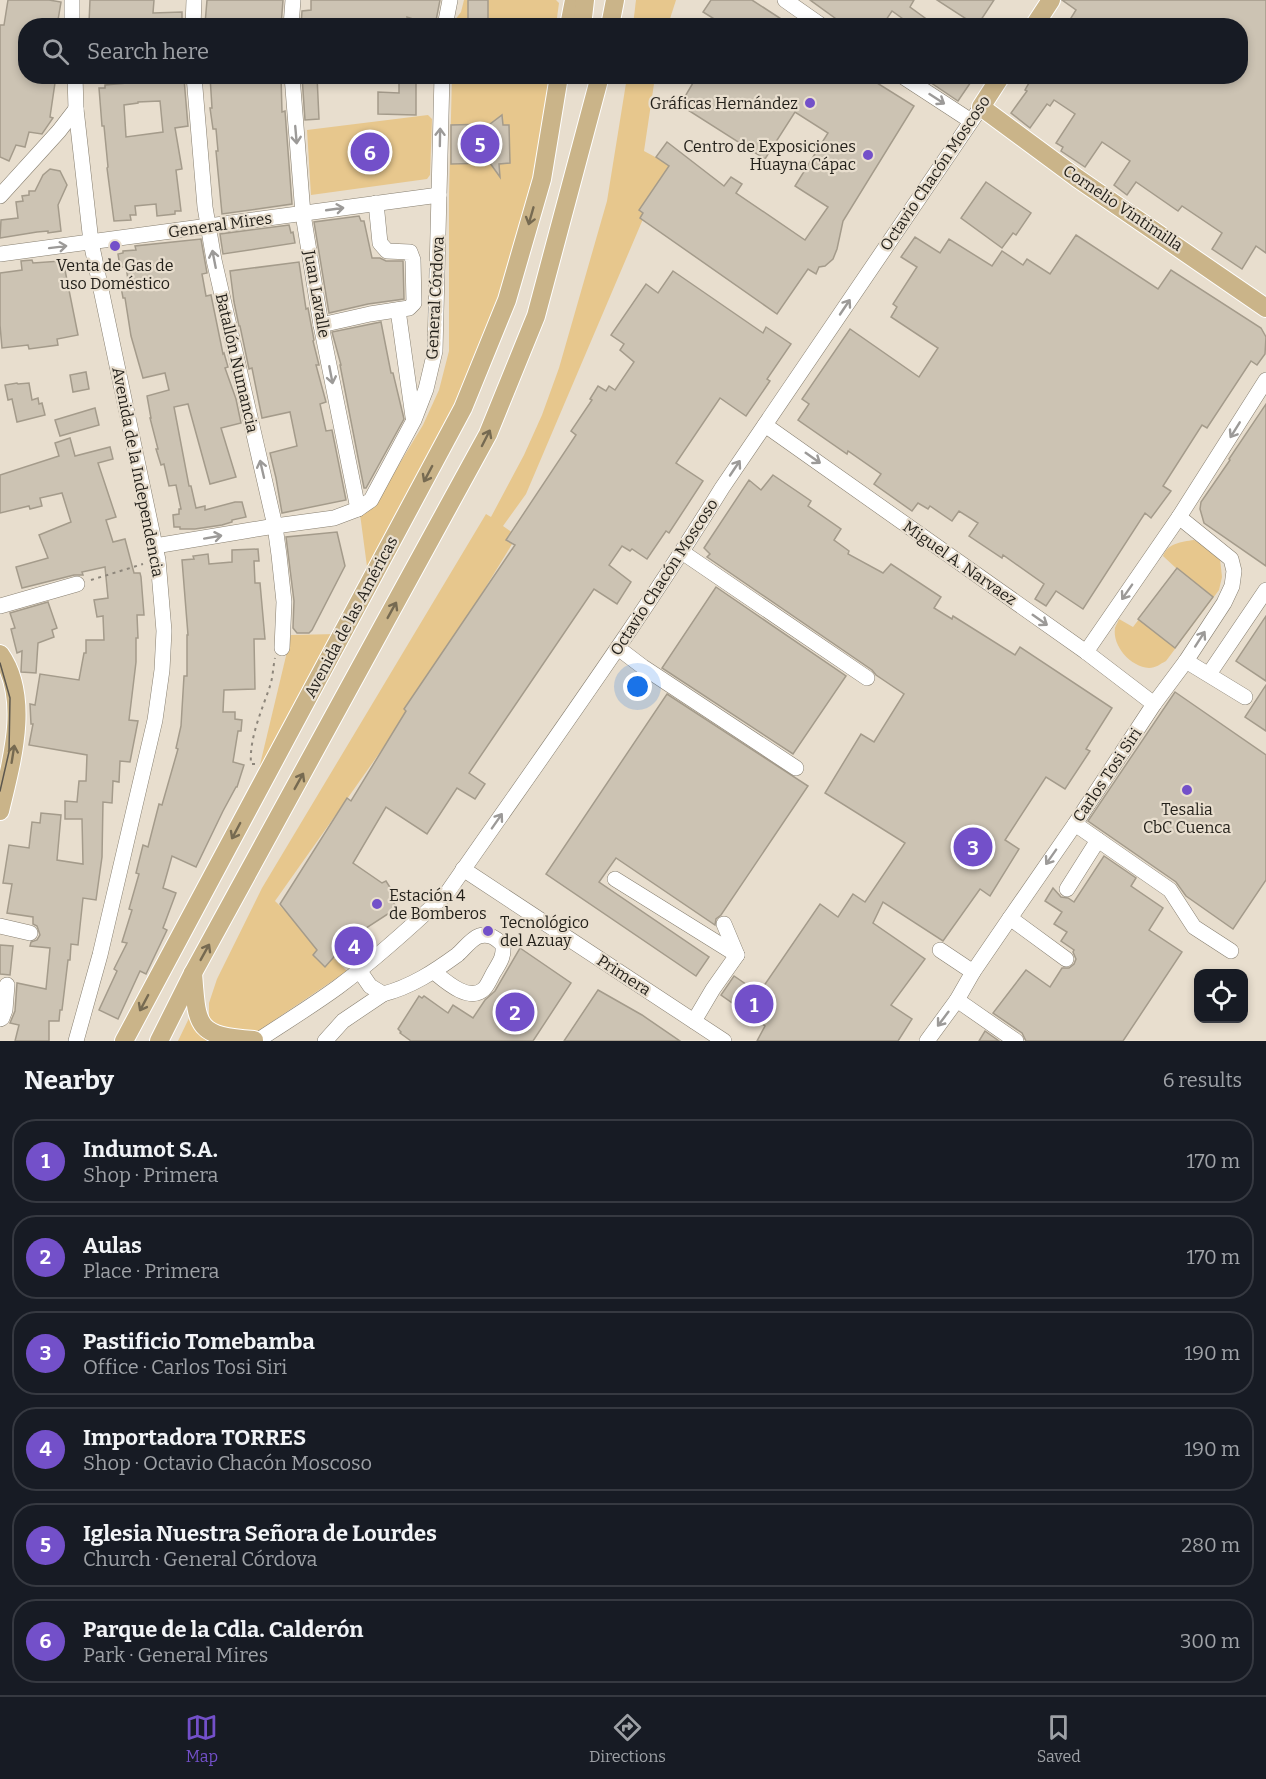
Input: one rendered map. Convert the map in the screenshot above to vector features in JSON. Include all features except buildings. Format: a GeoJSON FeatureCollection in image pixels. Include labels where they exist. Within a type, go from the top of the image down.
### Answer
{"type":"FeatureCollection","features":[{"type":"Feature","properties":{"kind":"main road"},"geometry":{"type":"LineString","coordinates":[[571,18],[574,0]]}},
{"type":"Feature","properties":{"kind":"main road"},"geometry":{"type":"LineString","coordinates":[[583,18],[585,0]]}},
{"type":"Feature","properties":{"kind":"main road"},"geometry":{"type":"LineString","coordinates":[[601,18],[603,0]]}},
{"type":"Feature","properties":{"kind":"main road"},"geometry":{"type":"LineString","coordinates":[[612,18],[615,0]]}},
{"type":"Feature","properties":{"kind":"main road"},"geometry":{"type":"LineString","coordinates":[[1039,18],[1051,0]]}},
{"type":"Feature","properties":{"kind":"main road","name":"Avenida de las Américas"},"geometry":{"type":"LineString","coordinates":[[542,178],[558,84]]}},
{"type":"Feature","properties":{"kind":"main road","name":"Avenida de las Américas"},"geometry":{"type":"LineString","coordinates":[[124,1041],[463,408],[507,300],[569,84]]}},
{"type":"Feature","properties":{"kind":"main road","name":"Avenida de las Américas"},"geometry":{"type":"LineString","coordinates":[[568,194],[589,84]]}},
{"type":"Feature","properties":{"kind":"main road","name":"Avenida de las Américas"},"geometry":{"type":"LineString","coordinates":[[159,1041],[193,973],[488,434],[536,316],[598,84]]}},
{"type":"Feature","properties":{"kind":"main road","name":"Octavio Chacón Moscoso"},"geometry":{"type":"LineString","coordinates":[[976,114],[996,84]]}},
{"type":"Feature","properties":{"kind":"main road","name":"Cornelio Vintimilla"},"geometry":{"type":"LineString","coordinates":[[976,114],[1077,178],[1266,308]]}},
{"type":"Feature","properties":{"kind":"main road"},"geometry":{"type":"LineString","coordinates":[[0,654],[7,664],[16,698],[16,725],[14,754],[0,811]]}},
{"type":"Feature","properties":{"kind":"main road"},"geometry":{"type":"LineString","coordinates":[[193,973],[196,1012],[202,1025],[214,1035],[254,1041]]}},
{"type":"Feature","properties":{"kind":"street"},"geometry":{"type":"LineString","coordinates":[[72,0],[72,18]]}},
{"type":"Feature","properties":{"kind":"street"},"geometry":{"type":"LineString","coordinates":[[193,18],[194,0]]}},
{"type":"Feature","properties":{"kind":"street"},"geometry":{"type":"LineString","coordinates":[[291,18],[292,0]]}},
{"type":"Feature","properties":{"kind":"street"},"geometry":{"type":"LineString","coordinates":[[447,18],[450,0]]}},
{"type":"Feature","properties":{"kind":"street"},"geometry":{"type":"LineString","coordinates":[[784,0],[810,18]]}},
{"type":"Feature","properties":{"kind":"street","name":"Avenida de la Independencia"},"geometry":{"type":"LineString","coordinates":[[75,84],[91,242],[157,553],[164,631],[162,669],[154,720],[100,956],[76,1041]]}},
{"type":"Feature","properties":{"kind":"street","name":"Batallón Numancia"},"geometry":{"type":"LineString","coordinates":[[195,84],[205,207],[216,272],[275,526],[284,602],[282,648]]}},
{"type":"Feature","properties":{"kind":"street","name":"Juan Lavalle"},"geometry":{"type":"LineString","coordinates":[[292,84],[303,214],[321,325],[358,509]]}},
{"type":"Feature","properties":{"kind":"street","name":"General Córdova"},"geometry":{"type":"LineString","coordinates":[[157,553],[275,526],[334,518],[358,509],[371,500],[414,420],[426,389],[435,351],[442,84]]}},
{"type":"Feature","properties":{"kind":"street","name":"Cornelio Vintimilla"},"geometry":{"type":"LineString","coordinates":[[918,84],[976,114]]}},
{"type":"Feature","properties":{"kind":"street"},"geometry":{"type":"LineString","coordinates":[[0,196],[76,109]]}},
{"type":"Feature","properties":{"kind":"street","name":"Octavio Chacón Moscoso"},"geometry":{"type":"LineString","coordinates":[[254,1041],[337,987],[413,925],[447,893],[618,648],[722,488],[976,114]]}},
{"type":"Feature","properties":{"kind":"street","name":"General Mires"},"geometry":{"type":"LineString","coordinates":[[0,254],[439,195]]}},
{"type":"Feature","properties":{"kind":"street"},"geometry":{"type":"LineString","coordinates":[[321,325],[370,314],[409,309],[414,303],[413,260],[410,252],[387,251],[380,243],[376,203]]}},
{"type":"Feature","properties":{"kind":"street"},"geometry":{"type":"LineString","coordinates":[[398,310],[414,420]]}},
{"type":"Feature","properties":{"kind":"street"},"geometry":{"type":"LineString","coordinates":[[1086,652],[1179,517],[1266,380]]}},
{"type":"Feature","properties":{"kind":"street","name":"Miguel A. Narvaez"},"geometry":{"type":"LineString","coordinates":[[765,425],[1086,652],[1154,704]]}},
{"type":"Feature","properties":{"kind":"street","name":"Carlos Tosi Siri"},"geometry":{"type":"LineString","coordinates":[[927,1041],[957,1000],[973,972],[1224,603],[1232,586],[1234,571],[1231,558],[1179,517]]}},
{"type":"Feature","properties":{"kind":"street"},"geometry":{"type":"LineString","coordinates":[[682,552],[867,678]]}},
{"type":"Feature","properties":{"kind":"street"},"geometry":{"type":"LineString","coordinates":[[0,606],[77,584]]}},
{"type":"Feature","properties":{"kind":"street"},"geometry":{"type":"LineString","coordinates":[[1209,674],[1266,590]]}},
{"type":"Feature","properties":{"kind":"street"},"geometry":{"type":"LineString","coordinates":[[618,648],[796,768]]}},
{"type":"Feature","properties":{"kind":"street"},"geometry":{"type":"LineString","coordinates":[[1186,661],[1245,698]]}},
{"type":"Feature","properties":{"kind":"street"},"geometry":{"type":"LineString","coordinates":[[1075,824],[1170,890],[1194,927],[1231,951]]}},
{"type":"Feature","properties":{"kind":"street"},"geometry":{"type":"LineString","coordinates":[[1067,889],[1098,840]]}},
{"type":"Feature","properties":{"kind":"street","name":"Primera"},"geometry":{"type":"LineString","coordinates":[[463,869],[724,1041]]}},
{"type":"Feature","properties":{"kind":"street"},"geometry":{"type":"LineString","coordinates":[[615,879],[737,955]]}},
{"type":"Feature","properties":{"kind":"street"},"geometry":{"type":"LineString","coordinates":[[1010,918],[1066,959]]}},
{"type":"Feature","properties":{"kind":"street"},"geometry":{"type":"LineString","coordinates":[[724,924],[737,955]]}},
{"type":"Feature","properties":{"kind":"street"},"geometry":{"type":"LineString","coordinates":[[0,926],[30,933]]}},
{"type":"Feature","properties":{"kind":"street"},"geometry":{"type":"LineString","coordinates":[[325,1041],[343,1022],[383,994],[398,990],[434,972],[477,937],[488,935],[503,945],[504,955],[484,989],[477,992],[467,993],[454,987],[434,972]]}},
{"type":"Feature","properties":{"kind":"street"},"geometry":{"type":"LineString","coordinates":[[940,950],[973,972]]}},
{"type":"Feature","properties":{"kind":"street"},"geometry":{"type":"LineString","coordinates":[[694,1021],[737,955]]}},
{"type":"Feature","properties":{"kind":"street"},"geometry":{"type":"LineString","coordinates":[[359,970],[370,986],[383,994]]}},
{"type":"Feature","properties":{"kind":"street"},"geometry":{"type":"LineString","coordinates":[[0,1019],[5,1010],[7,985]]}},
{"type":"Feature","properties":{"kind":"street"},"geometry":{"type":"LineString","coordinates":[[957,1000],[1016,1041]]}},
{"type":"Feature","properties":{"kind":"path"},"geometry":{"type":"LineString","coordinates":[[77,584],[157,553]]}},
{"type":"Feature","properties":{"kind":"path"},"geometry":{"type":"LineString","coordinates":[[269,770],[256,764],[250,764],[250,757],[257,725],[271,684],[276,657],[282,648]]}},
{"type":"Feature","properties":{"kind":"shaded area"},"geometry":{"type":"Polygon","coordinates":[[[464,0],[556,0],[559,3],[557,18],[456,18],[461,12],[464,0]]]}},
{"type":"Feature","properties":{"kind":"shaded area"},"geometry":{"type":"Polygon","coordinates":[[[636,0],[676,0],[670,18],[634,18],[636,0]]]}},
{"type":"Feature","properties":{"kind":"shaded area"},"geometry":{"type":"Polygon","coordinates":[[[452,84],[548,84],[535,179],[501,299],[460,407],[368,574],[360,514],[375,504],[423,425],[439,390],[449,351],[452,84]]]}},
{"type":"Feature","properties":{"kind":"shaded area"},"geometry":{"type":"Polygon","coordinates":[[[626,84],[654,84],[644,151],[670,165],[643,219],[526,494],[503,526],[517,536],[441,660],[383,748],[275,901],[347,971],[251,1036],[225,1035],[209,1019],[209,1003],[217,979],[262,888],[486,514],[491,517],[524,455],[559,368],[607,201],[626,84]]]}},
{"type":"Feature","properties":{"kind":"shaded area"},"geometry":{"type":"Polygon","coordinates":[[[428,115],[432,119],[430,175],[427,179],[311,195],[307,130],[428,115]]]}},
{"type":"Feature","properties":{"kind":"shaded area"},"geometry":{"type":"Polygon","coordinates":[[[1194,540],[1207,547],[1220,559],[1222,577],[1219,590],[1166,661],[1156,667],[1142,667],[1124,654],[1117,642],[1115,628],[1119,619],[1133,627],[1177,569],[1163,556],[1168,548],[1194,540]]]}},
{"type":"Feature","properties":{"kind":"shaded area"},"geometry":{"type":"Polygon","coordinates":[[[337,634],[253,794],[291,635],[337,634]]]}},
{"type":"Feature","properties":{"kind":"shaded area"},"geometry":{"type":"Polygon","coordinates":[[[191,1014],[202,1034],[210,1041],[178,1041],[191,1014]]]}},
{"type":"Feature","properties":{"kind":"tram line"},"geometry":{"type":"LineString","coordinates":[[0,663],[10,698],[9,752],[0,791]]}},
{"type":"Feature","properties":{"kind":"place","name":"Gráficas Hernández"},"geometry":{"type":"Point","coordinates":[810,103]}},
{"type":"Feature","properties":{"kind":"place","name":"Iglesia Nuestra Señora de Lourdes"},"geometry":{"type":"Point","coordinates":[480,144]}},
{"type":"Feature","properties":{"kind":"place","name":"Parque de la Cdla. Calderón"},"geometry":{"type":"Point","coordinates":[370,152]}},
{"type":"Feature","properties":{"kind":"place","name":"Centro de Exposiciones Huayna Cápac"},"geometry":{"type":"Point","coordinates":[868,155]}},
{"type":"Feature","properties":{"kind":"place","name":"Venta de Gas de uso Doméstico"},"geometry":{"type":"Point","coordinates":[115,246]}},
{"type":"Feature","properties":{"kind":"place","name":"Tesalia CbC Cuenca"},"geometry":{"type":"Point","coordinates":[1187,790]}},
{"type":"Feature","properties":{"kind":"place","name":"Pastificio Tomebamba"},"geometry":{"type":"Point","coordinates":[973,847]}},
{"type":"Feature","properties":{"kind":"place","name":"Estación 4 de Bomberos"},"geometry":{"type":"Point","coordinates":[377,904]}},
{"type":"Feature","properties":{"kind":"place","name":"Tecnológico del Azuay"},"geometry":{"type":"Point","coordinates":[488,931]}},
{"type":"Feature","properties":{"kind":"place","name":"Importadora TORRES"},"geometry":{"type":"Point","coordinates":[354,946]}},
{"type":"Feature","properties":{"kind":"place","name":"Indumot S.A."},"geometry":{"type":"Point","coordinates":[754,1004]}},
{"type":"Feature","properties":{"kind":"place","name":"Aulas"},"geometry":{"type":"Point","coordinates":[515,1012]}}]}
